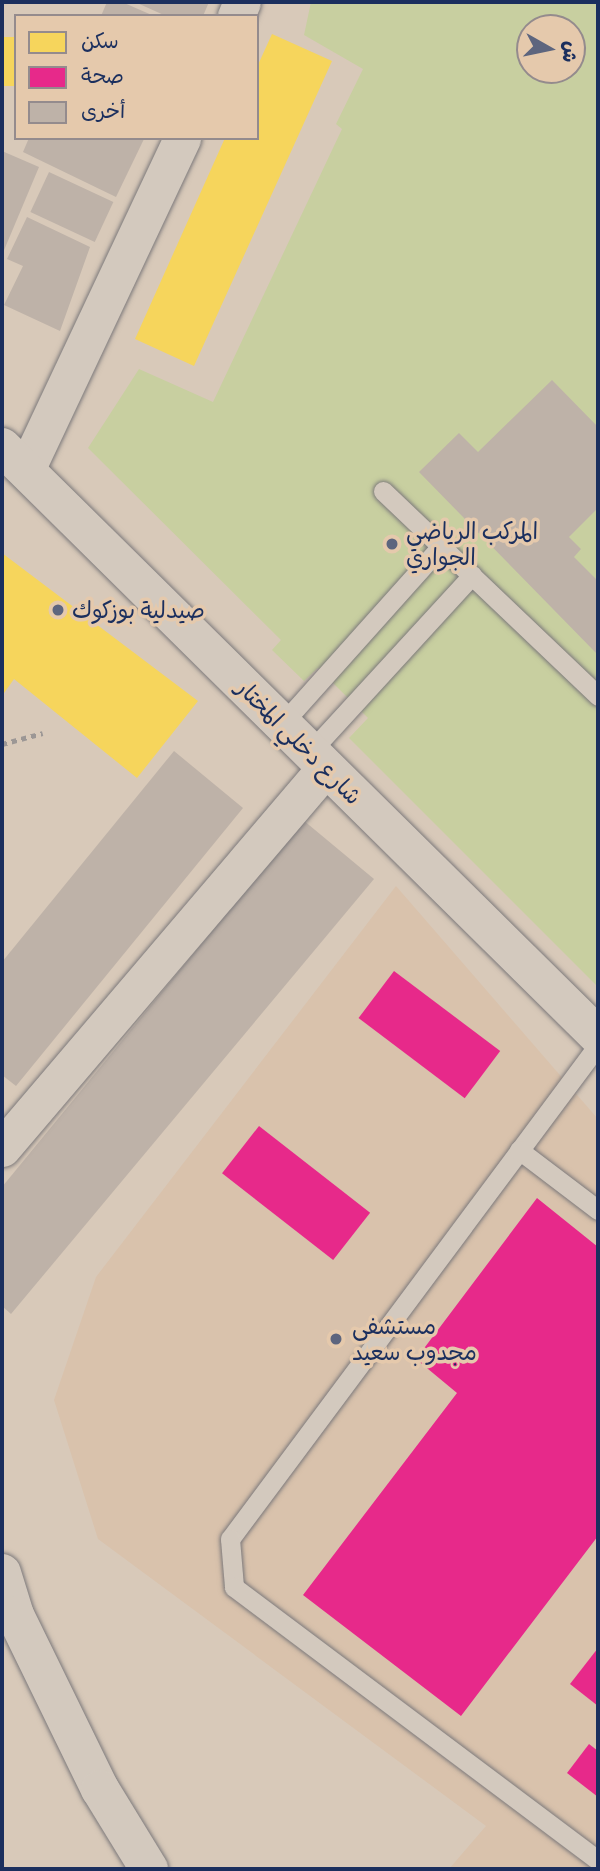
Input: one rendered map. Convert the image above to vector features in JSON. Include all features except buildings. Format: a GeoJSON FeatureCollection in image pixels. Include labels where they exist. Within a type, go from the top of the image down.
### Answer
{"type":"FeatureCollection","features":[{"type":"Feature","properties":{"kind":"main road","name":"شارع دخلي المختار"},"geometry":{"type":"LineString","coordinates":[[14,458],[598,1036]]}},
{"type":"Feature","properties":{"kind":"main road"},"geometry":{"type":"LineString","coordinates":[[2,1573],[15,1615],[100,1789],[149,1869]]}},
{"type":"Feature","properties":{"kind":"street"},"geometry":{"type":"LineString","coordinates":[[14,458],[181,140]]}},
{"type":"Feature","properties":{"kind":"street"},"geometry":{"type":"LineString","coordinates":[[2,1148],[317,760]]}},
{"type":"Feature","properties":{"kind":"lane"},"geometry":{"type":"LineString","coordinates":[[383,491],[598,696]]}},
{"type":"Feature","properties":{"kind":"lane"},"geometry":{"type":"LineString","coordinates":[[282,724],[440,546]]}},
{"type":"Feature","properties":{"kind":"lane"},"geometry":{"type":"LineString","coordinates":[[317,760],[472,575]]}},
{"type":"Feature","properties":{"kind":"lane"},"geometry":{"type":"LineString","coordinates":[[598,1045],[230,1539],[234,1587],[598,1860]]}},
{"type":"Feature","properties":{"kind":"lane"},"geometry":{"type":"LineString","coordinates":[[519,1150],[598,1210]]}},
{"type":"Feature","properties":{"kind":"path"},"geometry":{"type":"LineString","coordinates":[[2,744],[43,733]]}},
{"type":"Feature","properties":{"kind":"shaded area","name":"مستشفى مجدوب سعيد"},"geometry":{"type":"Polygon","coordinates":[[[396,886],[598,1119],[598,1869],[449,1869],[486,1826],[98,1539],[54,1400],[96,1277],[396,886]]]}},
{"type":"Feature","properties":{"kind":"green space","name":"المركب الرياضي الجواري"},"geometry":{"type":"Polygon","coordinates":[[[311,2],[598,2],[598,987],[349,738],[368,718],[318,668],[304,681],[272,650],[281,640],[88,448],[139,369],[213,402],[342,129],[336,124],[363,69],[304,35],[311,2]]]}},
{"type":"Feature","properties":{"kind":"place","name":"المركب الرياضي الجواري"},"geometry":{"type":"Point","coordinates":[392,544]}},
{"type":"Feature","properties":{"kind":"place","name":"صيدلية بوزكوك"},"geometry":{"type":"Point","coordinates":[58,610]}},
{"type":"Feature","properties":{"kind":"place","name":"مستشفى مجدوب سعيد"},"geometry":{"type":"Point","coordinates":[336,1339]}}]}
